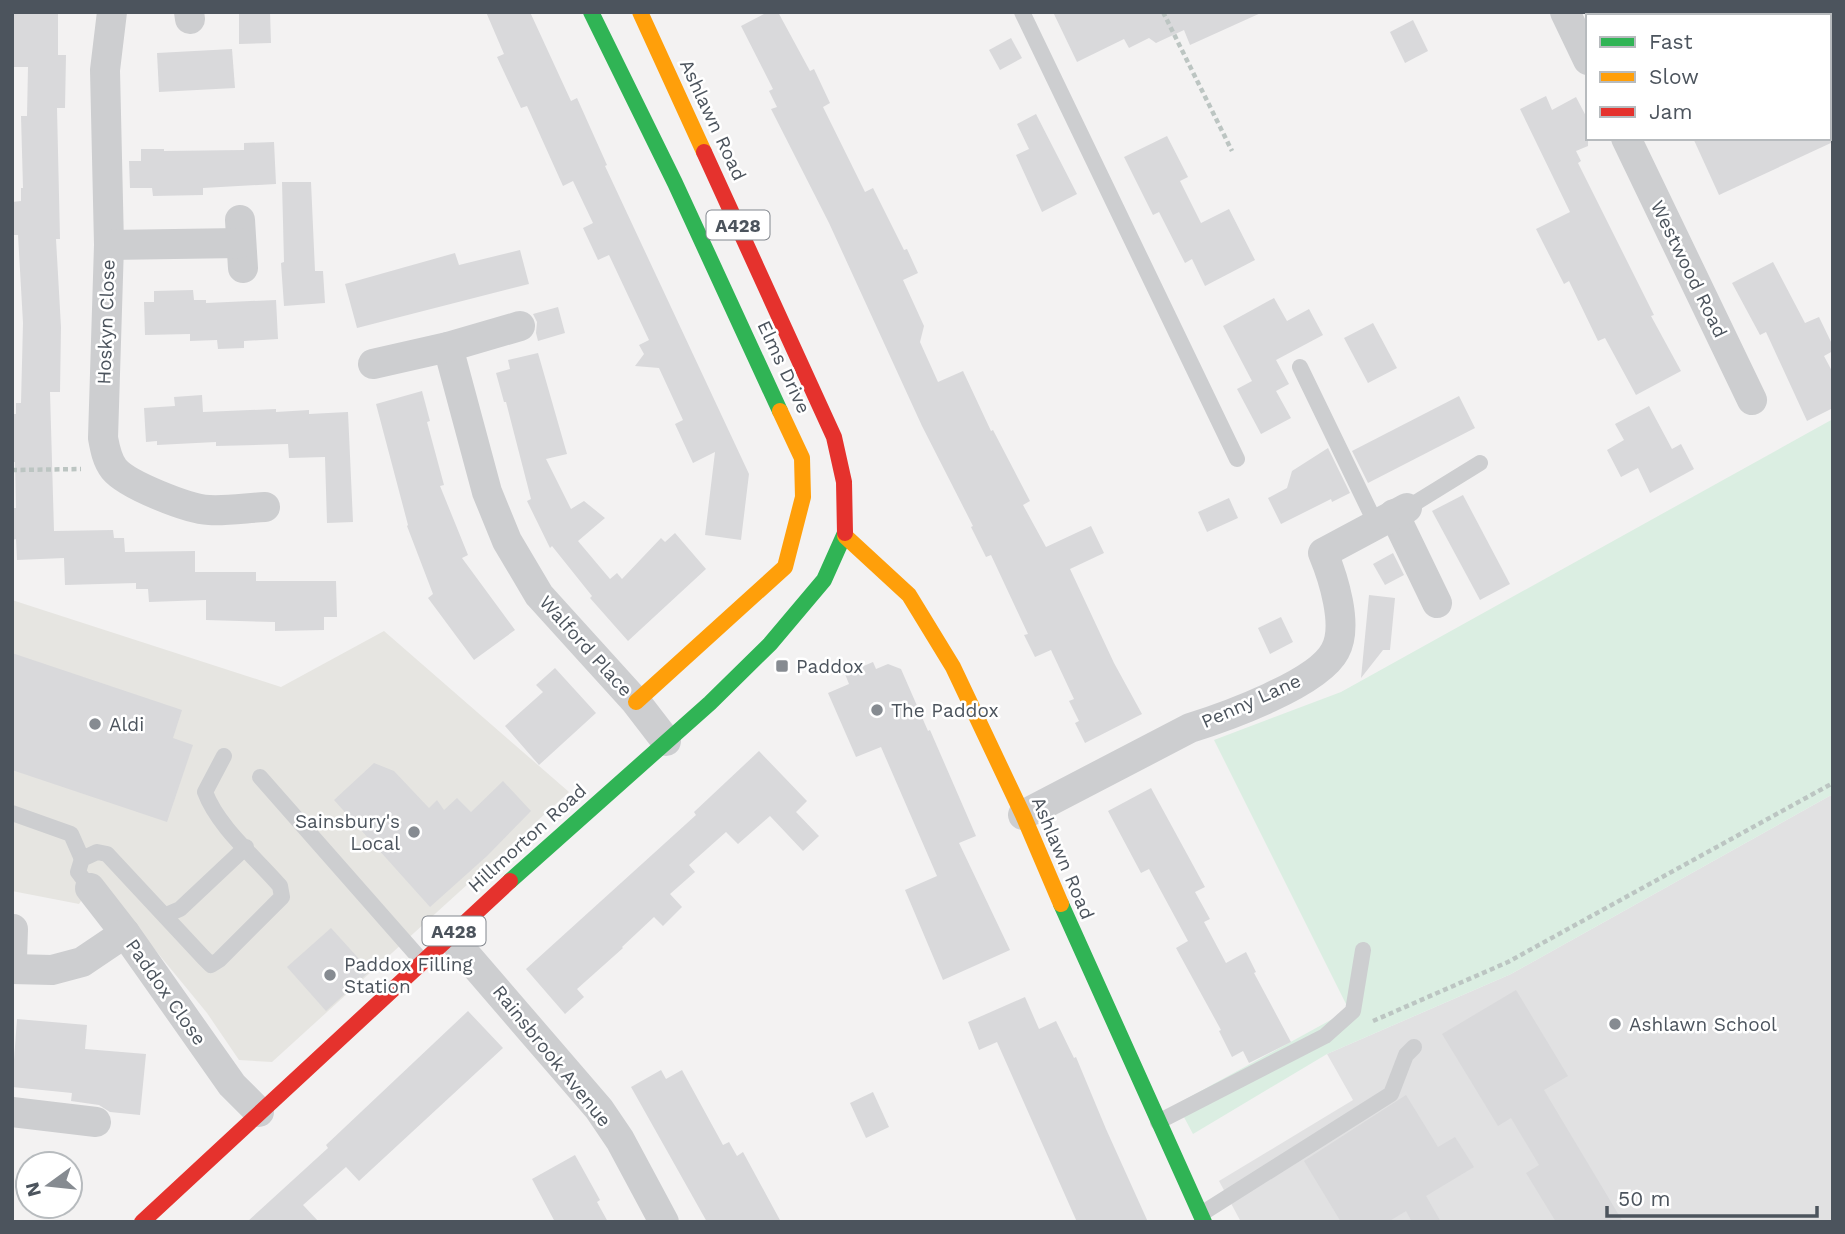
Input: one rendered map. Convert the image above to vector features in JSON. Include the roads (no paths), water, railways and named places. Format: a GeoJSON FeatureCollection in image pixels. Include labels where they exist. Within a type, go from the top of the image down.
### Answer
{"type":"FeatureCollection","features":[{"type":"Feature","properties":{"kind":"main road","name":"Elms Drive"},"geometry":{"type":"LineString","coordinates":[[591,12],[675,183],[802,457],[803,497],[785,567],[636,702]]}},
{"type":"Feature","properties":{"kind":"main road","name":"Ashlawn Road"},"geometry":{"type":"LineString","coordinates":[[640,12],[834,437]]}},
{"type":"Feature","properties":{"kind":"main road","name":"Hillmorton Road"},"geometry":{"type":"LineString","coordinates":[[142,1222],[449,936],[710,704],[770,644],[824,580],[845,536],[844,482],[834,437]]}},
{"type":"Feature","properties":{"kind":"main road","name":"Ashlawn Road"},"geometry":{"type":"LineString","coordinates":[[845,536],[909,595],[953,667],[1023,815],[1082,954],[1203,1218]]}},
{"type":"Feature","properties":{"kind":"street","name":"Hoskyn Close"},"geometry":{"type":"LineString","coordinates":[[112,12],[105,70],[109,245],[103,438],[107,455],[113,468],[124,479],[186,506],[208,510],[265,507]]}},
{"type":"Feature","properties":{"kind":"street"},"geometry":{"type":"LineString","coordinates":[[1565,12],[1586,56]]}},
{"type":"Feature","properties":{"kind":"street","name":"Westwood Road"},"geometry":{"type":"LineString","coordinates":[[1627,140],[1752,400]]}},
{"type":"Feature","properties":{"kind":"street"},"geometry":{"type":"LineString","coordinates":[[109,245],[241,244]]}},
{"type":"Feature","properties":{"kind":"street"},"geometry":{"type":"LineString","coordinates":[[373,364],[448,347],[520,326]]}},
{"type":"Feature","properties":{"kind":"street","name":"Walford Place"},"geometry":{"type":"LineString","coordinates":[[448,347],[487,492],[508,541],[539,594],[636,702],[666,741]]}},
{"type":"Feature","properties":{"kind":"street"},"geometry":{"type":"LineString","coordinates":[[1392,516],[1437,603]]}},
{"type":"Feature","properties":{"kind":"street","name":"Penny Lane"},"geometry":{"type":"LineString","coordinates":[[1023,815],[1190,728],[1219,719],[1287,689],[1319,668],[1335,652],[1340,636],[1335,580],[1323,553],[1392,516]]}},
{"type":"Feature","properties":{"kind":"street"},"geometry":{"type":"LineString","coordinates":[[90,888],[125,933]]}},
{"type":"Feature","properties":{"kind":"street"},"geometry":{"type":"LineString","coordinates":[[12,959],[13,929]]}},
{"type":"Feature","properties":{"kind":"street","name":"Paddox Close"},"geometry":{"type":"LineString","coordinates":[[12,969],[52,970],[82,962],[125,933],[232,1086],[259,1112]]}},
{"type":"Feature","properties":{"kind":"street","name":"Rainsbrook Avenue"},"geometry":{"type":"LineString","coordinates":[[449,936],[599,1109],[620,1140],[664,1222]]}},
{"type":"Feature","properties":{"kind":"street"},"geometry":{"type":"LineString","coordinates":[[12,1112],[96,1122]]}},
{"type":"Feature","properties":{"kind":"lane"},"geometry":{"type":"LineString","coordinates":[[1022,12],[1237,459]]}},
{"type":"Feature","properties":{"kind":"lane"},"geometry":{"type":"LineString","coordinates":[[1300,367],[1392,516],[1480,463]]}},
{"type":"Feature","properties":{"kind":"lane"},"geometry":{"type":"LineString","coordinates":[[82,859],[97,852],[107,854],[211,965],[219,960],[282,897],[280,886],[223,823],[205,792],[224,756]]}},
{"type":"Feature","properties":{"kind":"lane"},"geometry":{"type":"LineString","coordinates":[[260,777],[422,961]]}},
{"type":"Feature","properties":{"kind":"lane"},"geometry":{"type":"LineString","coordinates":[[12,813],[71,834],[82,859],[78,872],[90,888]]}},
{"type":"Feature","properties":{"kind":"lane"},"geometry":{"type":"LineString","coordinates":[[166,915],[180,909],[246,847]]}},
{"type":"Feature","properties":{"kind":"lane"},"geometry":{"type":"LineString","coordinates":[[1158,1122],[1325,1037],[1353,1011],[1363,950]]}},
{"type":"Feature","properties":{"kind":"lane"},"geometry":{"type":"LineString","coordinates":[[1203,1218],[1391,1094],[1406,1055],[1414,1047]]}},
{"type":"Feature","properties":{"kind":"place","name":"Paddox"},"geometry":{"type":"Point","coordinates":[782,666]}},
{"type":"Feature","properties":{"kind":"place","name":"The Paddox"},"geometry":{"type":"Point","coordinates":[877,710]}},
{"type":"Feature","properties":{"kind":"place","name":"Aldi"},"geometry":{"type":"Point","coordinates":[95,724]}},
{"type":"Feature","properties":{"kind":"place","name":"Sainsbury's Local"},"geometry":{"type":"Point","coordinates":[414,832]}},
{"type":"Feature","properties":{"kind":"place","name":"Paddox Filling Station"},"geometry":{"type":"Point","coordinates":[330,975]}},
{"type":"Feature","properties":{"kind":"place","name":"Ashlawn School"},"geometry":{"type":"Point","coordinates":[1615,1024]}}]}
